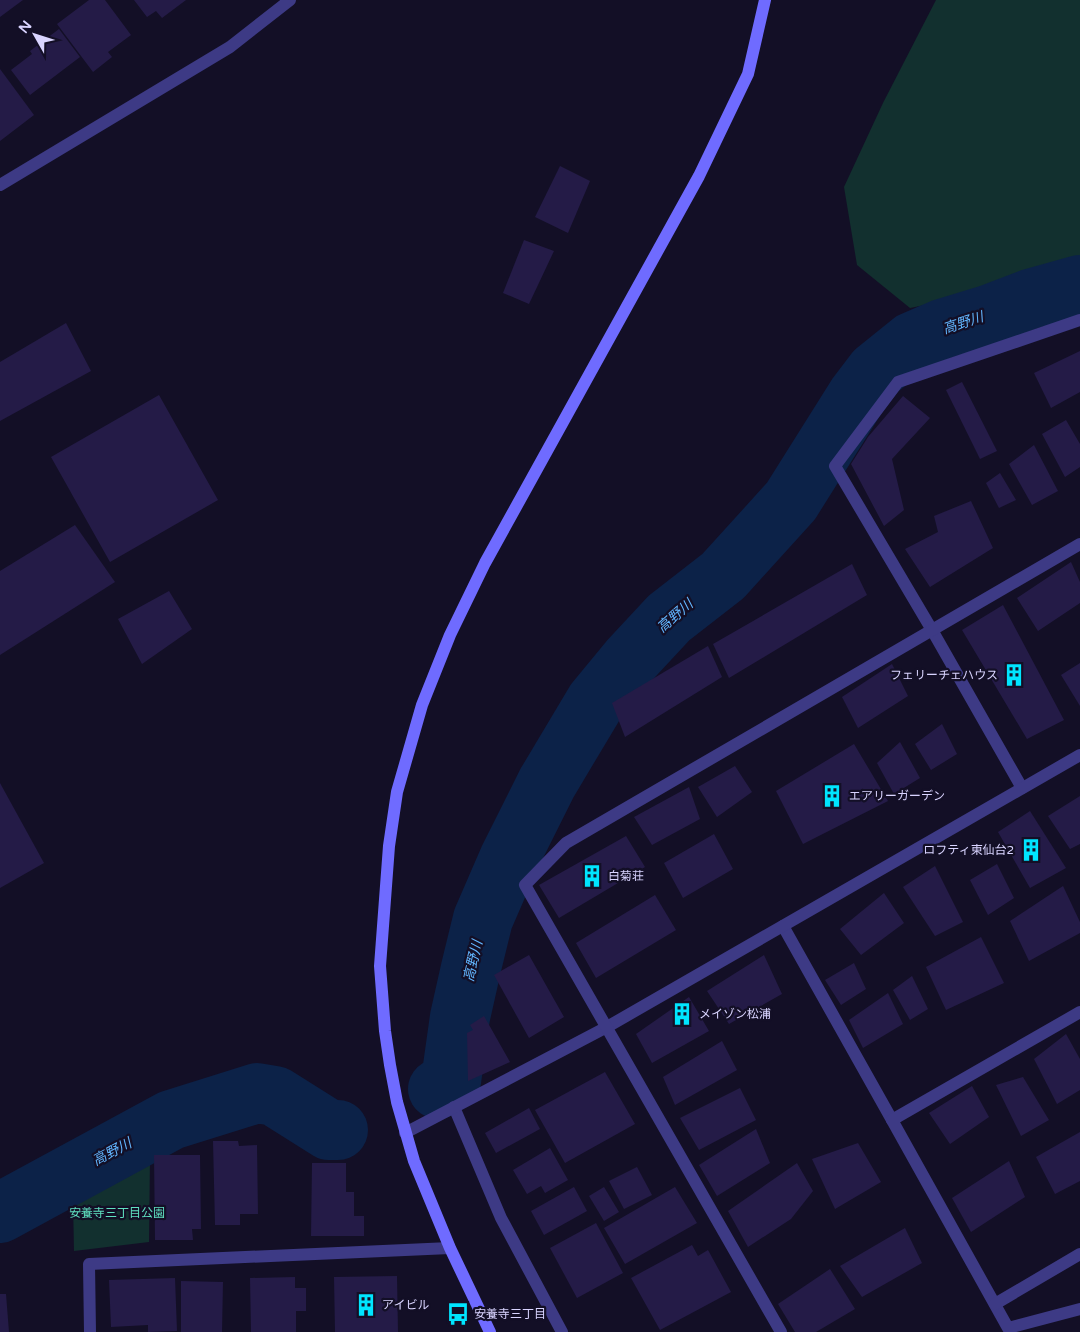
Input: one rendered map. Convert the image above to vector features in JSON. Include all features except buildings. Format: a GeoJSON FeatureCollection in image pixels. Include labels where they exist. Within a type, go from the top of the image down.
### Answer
{"type":"FeatureCollection","features":[{"type":"Feature","properties":{"kind":"street"},"geometry":{"type":"LineString","coordinates":[[0,185],[230,47],[290,0]]}},
{"type":"Feature","properties":{"kind":"street"},"geometry":{"type":"LineString","coordinates":[[490,1332],[450,1248],[414,1161],[405,1133],[390,1065],[385,1031],[380,966],[388,855],[397,792],[422,705],[450,635],[485,563],[699,176],[748,74],[765,0]]}},
{"type":"Feature","properties":{"kind":"street"},"geometry":{"type":"LineString","coordinates":[[1022,788],[836,466],[898,382],[1080,320]]}},
{"type":"Feature","properties":{"kind":"street"},"geometry":{"type":"LineString","coordinates":[[781,1332],[525,885],[566,843],[1080,544]]}},
{"type":"Feature","properties":{"kind":"street"},"geometry":{"type":"LineString","coordinates":[[405,1133],[607,1027],[1080,755]]}},
{"type":"Feature","properties":{"kind":"street"},"geometry":{"type":"LineString","coordinates":[[783,926],[995,1304],[1004,1330],[1080,1309]]}},
{"type":"Feature","properties":{"kind":"street"},"geometry":{"type":"LineString","coordinates":[[892,1120],[1080,1012]]}},
{"type":"Feature","properties":{"kind":"street"},"geometry":{"type":"LineString","coordinates":[[454,1107],[501,1218],[562,1332]]}},
{"type":"Feature","properties":{"kind":"street"},"geometry":{"type":"LineString","coordinates":[[90,1332],[89,1264],[450,1248]]}},
{"type":"Feature","properties":{"kind":"street"},"geometry":{"type":"LineString","coordinates":[[995,1304],[1080,1254]]}},
{"type":"Feature","properties":{"kind":"green space"},"geometry":{"type":"Polygon","coordinates":[[[936,0],[1080,0],[1080,268],[1024,285],[910,308],[857,265],[844,187],[883,103],[936,0]]]}},
{"type":"Feature","properties":{"kind":"green space","name":"安養寺三丁目公園"},"geometry":{"type":"Polygon","coordinates":[[[150,1155],[149,1242],[74,1251],[73,1201],[150,1155]]]}},
{"type":"Feature","properties":{"kind":"waterway","name":"高野川"},"geometry":{"type":"LineString","coordinates":[[438,1089],[451,1081],[460,1017],[483,919],[509,859],[547,783],[596,701],[629,661],[669,618],[723,576],[791,501],[857,396],[876,371],[912,342],[942,329],[988,315],[1030,299],[1080,285]]}},
{"type":"Feature","properties":{"kind":"waterway","name":"高野川"},"geometry":{"type":"LineString","coordinates":[[0,1213],[171,1120],[257,1093],[275,1096],[329,1130],[338,1130]]}},
{"type":"Feature","properties":{"kind":"place","name":"フェリーチェハウス"},"geometry":{"type":"Point","coordinates":[1014,675]}},
{"type":"Feature","properties":{"kind":"place","name":"エアリーガーデン"},"geometry":{"type":"Point","coordinates":[832,796]}},
{"type":"Feature","properties":{"kind":"place","name":"ロフティ東仙台2"},"geometry":{"type":"Point","coordinates":[1031,850]}},
{"type":"Feature","properties":{"kind":"place","name":"白菊荘"},"geometry":{"type":"Point","coordinates":[592,876]}},
{"type":"Feature","properties":{"kind":"place","name":"メイゾン松浦"},"geometry":{"type":"Point","coordinates":[682,1014]}},
{"type":"Feature","properties":{"kind":"place","name":"アイビル"},"geometry":{"type":"Point","coordinates":[366,1305]}},
{"type":"Feature","properties":{"kind":"place","name":"安養寺三丁目"},"geometry":{"type":"Point","coordinates":[458,1314]}}]}
